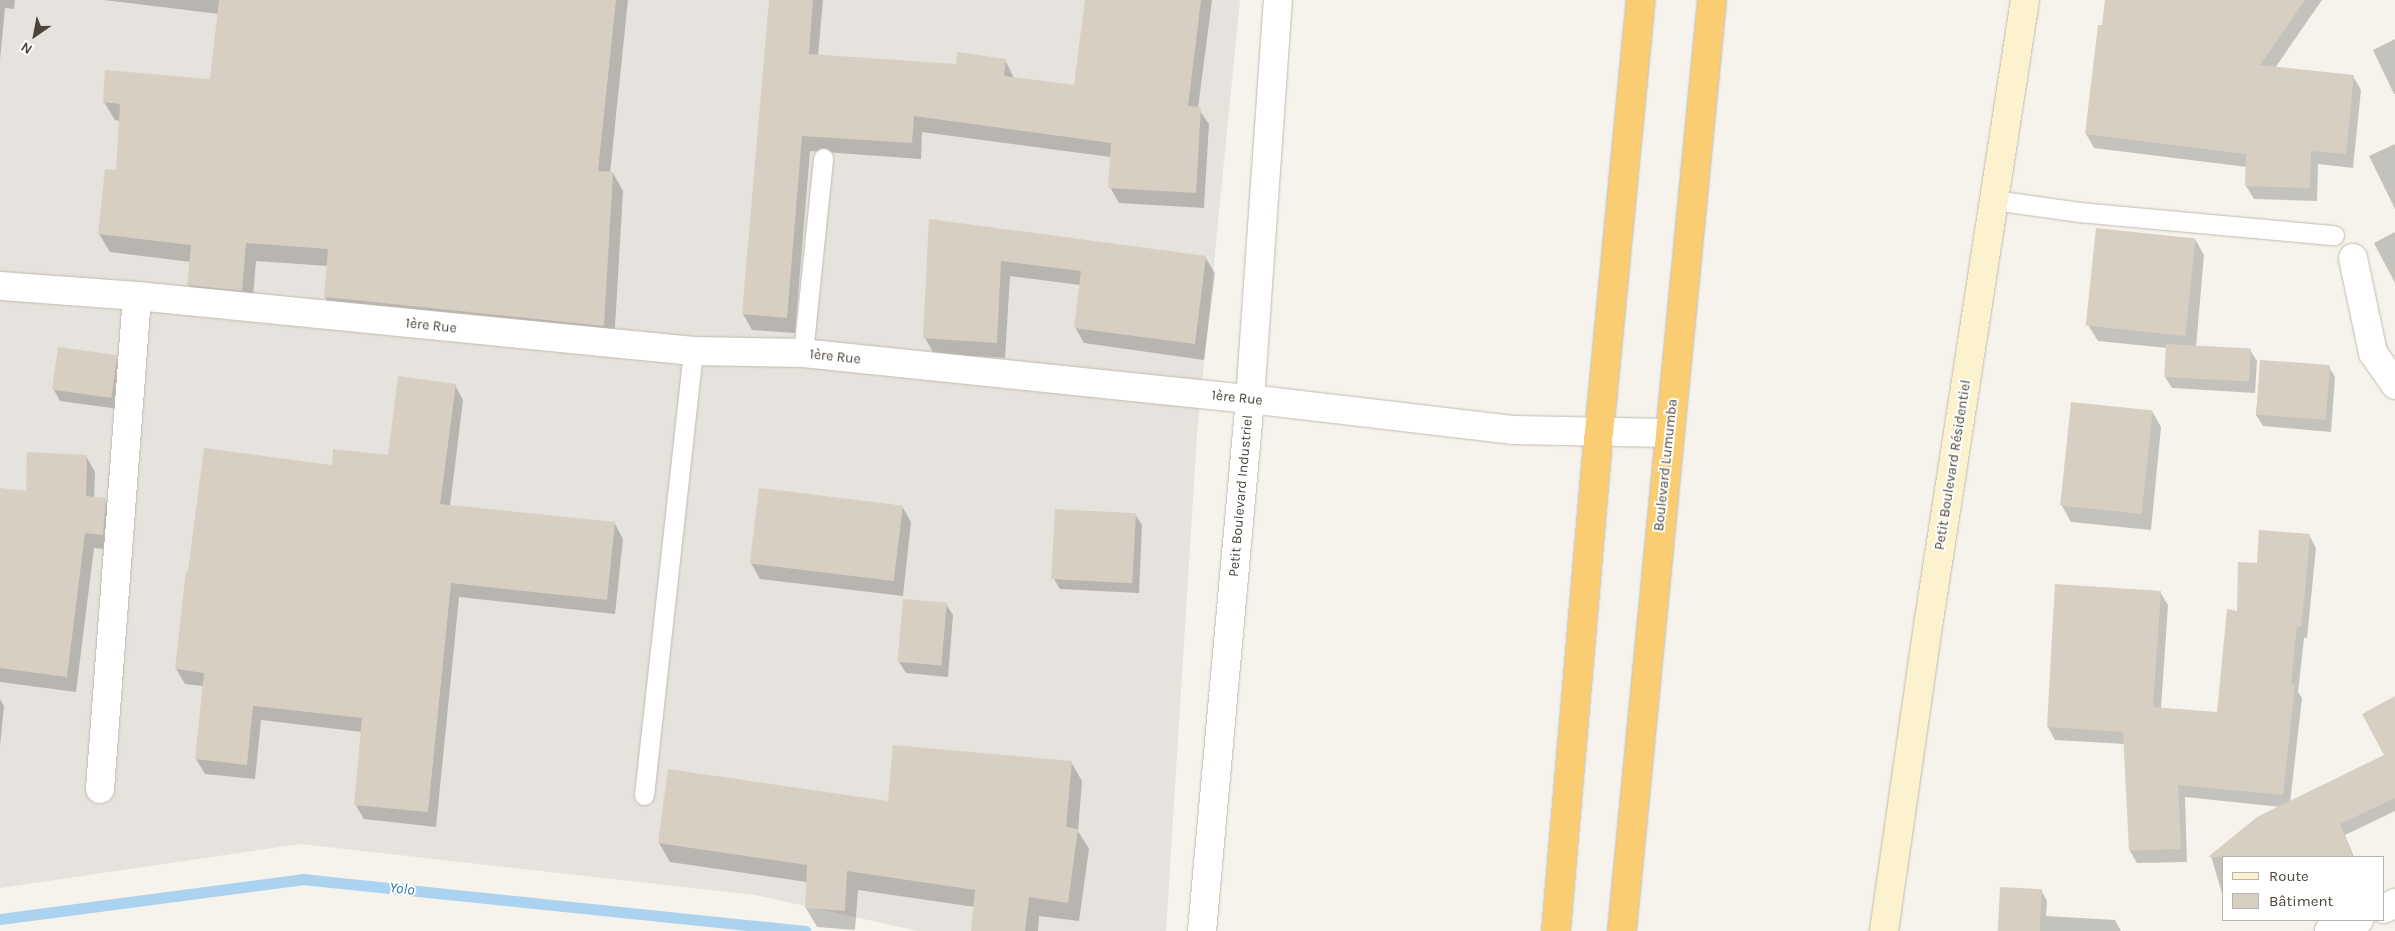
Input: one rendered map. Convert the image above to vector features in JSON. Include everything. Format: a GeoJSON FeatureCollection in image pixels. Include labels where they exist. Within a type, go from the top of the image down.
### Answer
{"type":"FeatureCollection","features":[{"type":"Feature","properties":{"kind":"highway"},"geometry":{"type":"LineString","coordinates":[[1556,931],[1598,433],[1641,0]]}},
{"type":"Feature","properties":{"kind":"highway","name":"Boulevard Lumumba"},"geometry":{"type":"LineString","coordinates":[[1622,931],[1668,434],[1676,377],[1712,0]]}},
{"type":"Feature","properties":{"kind":"street","name":"Petit Boulevard Industriel"},"geometry":{"type":"LineString","coordinates":[[1202,931],[1250,399],[1278,0]]}},
{"type":"Feature","properties":{"kind":"street","name":"Petit Boulevard Résidentiel"},"geometry":{"type":"LineString","coordinates":[[1884,931],[1928,620],[2025,0]]}},
{"type":"Feature","properties":{"kind":"street"},"geometry":{"type":"LineString","coordinates":[[2353,258],[2373,352],[2395,385]]}},
{"type":"Feature","properties":{"kind":"street","name":"1ère Rue"},"geometry":{"type":"LineString","coordinates":[[0,286],[137,296],[693,352],[803,354],[1250,399],[1514,430],[1668,434]]}},
{"type":"Feature","properties":{"kind":"street"},"geometry":{"type":"LineString","coordinates":[[100,789],[137,296]]}},
{"type":"Feature","properties":{"kind":"street"},"geometry":{"type":"LineString","coordinates":[[2329,931],[2356,921]]}},
{"type":"Feature","properties":{"kind":"lane"},"geometry":{"type":"LineString","coordinates":[[803,354],[822,158]]}},
{"type":"Feature","properties":{"kind":"lane"},"geometry":{"type":"LineString","coordinates":[[1994,200],[2079,212],[2334,235]]}},
{"type":"Feature","properties":{"kind":"lane"},"geometry":{"type":"LineString","coordinates":[[644,796],[693,352]]}},
{"type":"Feature","properties":{"kind":"shaded area"},"geometry":{"type":"Polygon","coordinates":[[[0,0],[1240,0],[1197,434],[1166,931],[918,931],[755,895],[300,844],[0,888],[0,0]]]}},
{"type":"Feature","properties":{"kind":"building"},"geometry":{"type":"Polygon","coordinates":[[[219,0],[616,0],[598,171],[613,172],[604,326],[324,297],[328,249],[246,243],[242,291],[187,285],[191,245],[98,234],[105,169],[116,170],[120,104],[103,102],[105,70],[210,79],[219,0]]]}},
{"type":"Feature","properties":{"kind":"building"},"geometry":{"type":"Polygon","coordinates":[[[769,0],[813,0],[809,54],[956,64],[957,52],[1006,59],[1004,76],[1074,85],[1085,0],[1201,0],[1188,106],[1201,107],[1196,193],[1108,188],[1111,143],[914,116],[912,143],[802,136],[787,318],[742,314],[769,0]]]}},
{"type":"Feature","properties":{"kind":"building"},"geometry":{"type":"Polygon","coordinates":[[[2105,0],[2305,0],[2260,65],[2354,75],[2346,154],[2311,151],[2310,188],[2245,186],[2246,154],[2085,134],[2098,25],[2102,25],[2105,0]]]}},
{"type":"Feature","properties":{"kind":"building"},"geometry":{"type":"Polygon","coordinates":[[[929,219],[1206,256],[1195,344],[1074,328],[1081,271],[1001,261],[997,343],[923,338],[929,219]]]}},
{"type":"Feature","properties":{"kind":"building"},"geometry":{"type":"Polygon","coordinates":[[[2096,228],[2195,238],[2185,336],[2086,325],[2096,228]]]}},
{"type":"Feature","properties":{"kind":"building"},"geometry":{"type":"Polygon","coordinates":[[[2166,344],[2251,348],[2249,381],[2164,377],[2166,344]]]}},
{"type":"Feature","properties":{"kind":"building"},"geometry":{"type":"Polygon","coordinates":[[[58,347],[117,355],[111,398],[52,390],[58,347]]]}},
{"type":"Feature","properties":{"kind":"building"},"geometry":{"type":"Polygon","coordinates":[[[2260,360],[2330,365],[2326,420],[2256,415],[2260,360]]]}},
{"type":"Feature","properties":{"kind":"building"},"geometry":{"type":"Polygon","coordinates":[[[398,376],[456,384],[440,504],[615,522],[607,600],[451,583],[428,812],[354,805],[362,718],[253,706],[247,765],[195,759],[204,673],[175,669],[186,571],[188,571],[204,448],[332,465],[333,449],[388,455],[398,376]]]}},
{"type":"Feature","properties":{"kind":"building"},"geometry":{"type":"Polygon","coordinates":[[[2071,402],[2153,411],[2142,514],[2060,505],[2071,402]]]}},
{"type":"Feature","properties":{"kind":"building"},"geometry":{"type":"Polygon","coordinates":[[[27,452],[87,455],[86,496],[106,498],[103,535],[85,533],[67,677],[0,668],[0,488],[26,491],[27,452]]]}},
{"type":"Feature","properties":{"kind":"building"},"geometry":{"type":"Polygon","coordinates":[[[759,488],[903,506],[894,581],[750,563],[759,488]]]}},
{"type":"Feature","properties":{"kind":"building"},"geometry":{"type":"Polygon","coordinates":[[[1055,509],[1136,513],[1132,583],[1051,579],[1055,509]]]}},
{"type":"Feature","properties":{"kind":"building"},"geometry":{"type":"Polygon","coordinates":[[[2259,530],[2310,534],[2301,626],[2297,626],[2291,684],[2295,685],[2283,795],[2178,785],[2181,849],[2129,851],[2123,732],[2047,727],[2055,584],[2161,591],[2153,707],[2217,712],[2227,609],[2237,611],[2238,562],[2257,563],[2259,530]]]}},
{"type":"Feature","properties":{"kind":"building"},"geometry":{"type":"Polygon","coordinates":[[[903,599],[947,603],[941,666],[898,662],[903,599]]]}},
{"type":"Feature","properties":{"kind":"building"},"geometry":{"type":"Polygon","coordinates":[[[2395,696],[2395,798],[2340,824],[2353,856],[2208,857],[2257,817],[2384,755],[2362,714],[2395,696]]]}},
{"type":"Feature","properties":{"kind":"building"},"geometry":{"type":"Polygon","coordinates":[[[893,745],[1072,761],[1066,827],[1078,829],[1068,903],[1029,897],[1025,931],[971,931],[975,890],[847,871],[845,911],[805,908],[807,865],[658,843],[668,769],[888,801],[893,745]]]}},
{"type":"Feature","properties":{"kind":"building"},"geometry":{"type":"Polygon","coordinates":[[[2000,887],[2042,889],[2040,931],[1998,931],[2000,887]]]}},
{"type":"Feature","properties":{"kind":"waterway","name":"Yolo"},"geometry":{"type":"LineString","coordinates":[[0,919],[302,879],[805,931]]}}]}
